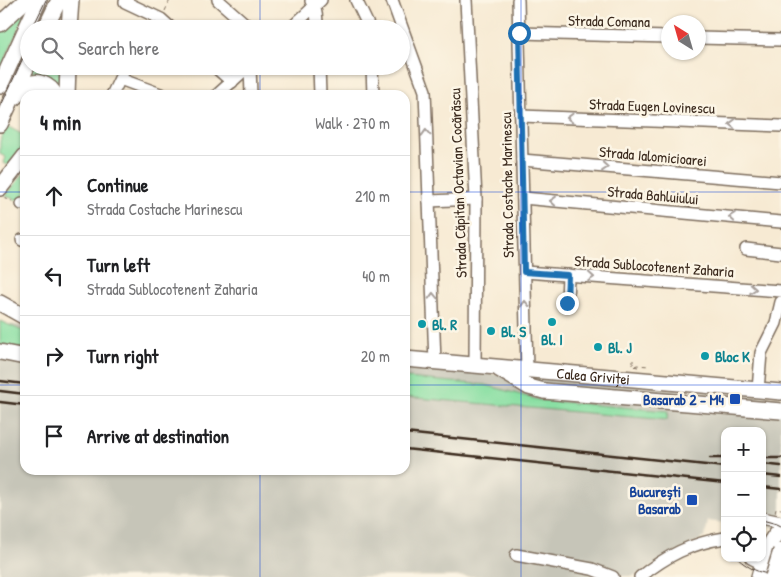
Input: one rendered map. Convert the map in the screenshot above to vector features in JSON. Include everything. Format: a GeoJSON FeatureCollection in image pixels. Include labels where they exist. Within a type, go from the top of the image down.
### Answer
{"type":"FeatureCollection","features":[{"type":"Feature","properties":{"kind":"main road"},"geometry":{"type":"LineString","coordinates":[[0,24],[26,0]]}},
{"type":"Feature","properties":{"kind":"main road"},"geometry":{"type":"LineString","coordinates":[[30,20],[39,0]]}},
{"type":"Feature","properties":{"kind":"main road"},"geometry":{"type":"LineString","coordinates":[[48,20],[58,0]]}},
{"type":"Feature","properties":{"kind":"main road"},"geometry":{"type":"LineString","coordinates":[[70,20],[71,0]]}},
{"type":"Feature","properties":{"kind":"main road"},"geometry":{"type":"LineString","coordinates":[[0,86],[20,42]]}},
{"type":"Feature","properties":{"kind":"main road"},"geometry":{"type":"LineString","coordinates":[[0,124],[23,75]]}},
{"type":"Feature","properties":{"kind":"main road"},"geometry":{"type":"LineString","coordinates":[[67,90],[68,75]]}},
{"type":"Feature","properties":{"kind":"main road"},"geometry":{"type":"LineString","coordinates":[[21,90],[34,82],[41,83],[53,90]]}},
{"type":"Feature","properties":{"kind":"main road"},"geometry":{"type":"LineString","coordinates":[[10,102],[20,91]]}},
{"type":"Feature","properties":{"kind":"main road"},"geometry":{"type":"LineString","coordinates":[[0,188],[20,162]]}},
{"type":"Feature","properties":{"kind":"main road"},"geometry":{"type":"LineString","coordinates":[[7,301],[20,313]]}},
{"type":"Feature","properties":{"kind":"main road"},"geometry":{"type":"LineString","coordinates":[[0,352],[20,355]]}},
{"type":"Feature","properties":{"kind":"main road","name":"Calea Griviței"},"geometry":{"type":"LineString","coordinates":[[410,360],[781,392]]}},
{"type":"Feature","properties":{"kind":"main road"},"geometry":{"type":"LineString","coordinates":[[495,367],[529,387],[544,391],[781,410]]}},
{"type":"Feature","properties":{"kind":"main road"},"geometry":{"type":"LineString","coordinates":[[780,528],[758,567],[781,571]]}},
{"type":"Feature","properties":{"kind":"main road"},"geometry":{"type":"LineString","coordinates":[[773,577],[781,551]]}},
{"type":"Feature","properties":{"kind":"street"},"geometry":{"type":"LineString","coordinates":[[218,0],[241,20]]}},
{"type":"Feature","properties":{"kind":"street"},"geometry":{"type":"LineString","coordinates":[[356,0],[366,20]]}},
{"type":"Feature","properties":{"kind":"street"},"geometry":{"type":"LineString","coordinates":[[392,0],[399,20]]}},
{"type":"Feature","properties":{"kind":"street","name":"Strada Căpitan Octavian Cocărăscu"},"geometry":{"type":"LineString","coordinates":[[466,0],[476,199],[475,365]]}},
{"type":"Feature","properties":{"kind":"street","name":"Strada Costache Marinescu"},"geometry":{"type":"LineString","coordinates":[[518,0],[527,370]]}},
{"type":"Feature","properties":{"kind":"street"},"geometry":{"type":"LineString","coordinates":[[125,2],[161,19]]}},
{"type":"Feature","properties":{"kind":"street"},"geometry":{"type":"LineString","coordinates":[[298,20],[315,2]]}},
{"type":"Feature","properties":{"kind":"street"},"geometry":{"type":"LineString","coordinates":[[315,2],[316,20]]}},
{"type":"Feature","properties":{"kind":"street","name":"Strada Comana"},"geometry":{"type":"LineString","coordinates":[[519,33],[661,37]]}},
{"type":"Feature","properties":{"kind":"street"},"geometry":{"type":"LineString","coordinates":[[706,38],[781,40]]}},
{"type":"Feature","properties":{"kind":"street"},"geometry":{"type":"LineString","coordinates":[[410,49],[425,90],[435,362]]}},
{"type":"Feature","properties":{"kind":"street"},"geometry":{"type":"LineString","coordinates":[[114,90],[122,75]]}},
{"type":"Feature","properties":{"kind":"street"},"geometry":{"type":"LineString","coordinates":[[224,75],[232,82]]}},
{"type":"Feature","properties":{"kind":"street"},"geometry":{"type":"LineString","coordinates":[[223,90],[239,75]]}},
{"type":"Feature","properties":{"kind":"street"},"geometry":{"type":"LineString","coordinates":[[250,75],[251,90]]}},
{"type":"Feature","properties":{"kind":"street"},"geometry":{"type":"LineString","coordinates":[[319,75],[320,90]]}},
{"type":"Feature","properties":{"kind":"street"},"geometry":{"type":"LineString","coordinates":[[372,75],[373,90]]}},
{"type":"Feature","properties":{"kind":"street"},"geometry":{"type":"LineString","coordinates":[[120,79],[150,90]]}},
{"type":"Feature","properties":{"kind":"street","name":"Strada Eugen Lovinescu"},"geometry":{"type":"LineString","coordinates":[[521,116],[781,126]]}},
{"type":"Feature","properties":{"kind":"street","name":"Strada Ialomicioarei"},"geometry":{"type":"LineString","coordinates":[[522,160],[781,182]]}},
{"type":"Feature","properties":{"kind":"street","name":"Strada Bahluiului"},"geometry":{"type":"LineString","coordinates":[[523,198],[781,222]]}},
{"type":"Feature","properties":{"kind":"street"},"geometry":{"type":"LineString","coordinates":[[429,201],[476,199]]}},
{"type":"Feature","properties":{"kind":"street"},"geometry":{"type":"LineString","coordinates":[[746,249],[781,253]]}},
{"type":"Feature","properties":{"kind":"street","name":"Strada Sublocotenent Zaharia"},"geometry":{"type":"LineString","coordinates":[[524,272],[781,291]]}},
{"type":"Feature","properties":{"kind":"street"},"geometry":{"type":"LineString","coordinates":[[567,303],[568,275]]}},
{"type":"Feature","properties":{"kind":"street"},"geometry":{"type":"LineString","coordinates":[[758,390],[762,353],[776,324],[781,302]]}},
{"type":"Feature","properties":{"kind":"street"},"geometry":{"type":"LineString","coordinates":[[766,520],[780,528]]}},
{"type":"Feature","properties":{"kind":"street"},"geometry":{"type":"LineString","coordinates":[[640,577],[682,550],[698,543],[721,539]]}},
{"type":"Feature","properties":{"kind":"street"},"geometry":{"type":"LineString","coordinates":[[516,555],[592,569],[613,577]]}},
{"type":"Feature","properties":{"kind":"path"},"geometry":{"type":"LineString","coordinates":[[161,19],[170,0]]}},
{"type":"Feature","properties":{"kind":"path"},"geometry":{"type":"LineString","coordinates":[[0,197],[20,203]]}},
{"type":"Feature","properties":{"kind":"path"},"geometry":{"type":"LineString","coordinates":[[633,360],[633,366],[649,366]]}},
{"type":"Feature","properties":{"kind":"path"},"geometry":{"type":"LineString","coordinates":[[776,508],[781,509]]}},
{"type":"Feature","properties":{"kind":"shaded area"},"geometry":{"type":"Polygon","coordinates":[[[0,323],[20,325],[20,475],[410,475],[410,367],[781,397],[781,528],[766,526],[766,427],[721,427],[721,523],[708,521],[705,537],[633,576],[0,577],[0,323]]]}},
{"type":"Feature","properties":{"kind":"green space"},"geometry":{"type":"Polygon","coordinates":[[[31,0],[22,20],[20,20],[20,25],[2,67],[0,67],[0,29],[31,0]]]}},
{"type":"Feature","properties":{"kind":"green space"},"geometry":{"type":"Polygon","coordinates":[[[31,75],[60,75],[60,90],[51,90],[30,79],[31,75]]]}},
{"type":"Feature","properties":{"kind":"green space"},"geometry":{"type":"Polygon","coordinates":[[[7,126],[20,133],[20,156],[11,166],[3,163],[5,157],[0,154],[0,141],[7,126]]]}},
{"type":"Feature","properties":{"kind":"green space"},"geometry":{"type":"Polygon","coordinates":[[[20,178],[20,200],[5,196],[20,178]]]}},
{"type":"Feature","properties":{"kind":"green space"},"geometry":{"type":"Polygon","coordinates":[[[0,321],[20,330],[20,348],[0,345],[0,321]]]}},
{"type":"Feature","properties":{"kind":"green space"},"geometry":{"type":"Polygon","coordinates":[[[410,378],[486,385],[539,400],[668,411],[667,420],[410,397],[410,378]]]}},
{"type":"Feature","properties":{"kind":"tram line"},"geometry":{"type":"LineString","coordinates":[[36,20],[46,0]]}},
{"type":"Feature","properties":{"kind":"tram line"},"geometry":{"type":"LineString","coordinates":[[0,108],[20,65]]}},
{"type":"Feature","properties":{"kind":"tram line"},"geometry":{"type":"LineString","coordinates":[[766,521],[781,526]]}},
{"type":"Feature","properties":{"kind":"tram line"},"geometry":{"type":"LineString","coordinates":[[742,562],[763,573],[781,573]]}},
{"type":"Feature","properties":{"kind":"railway"},"geometry":{"type":"LineString","coordinates":[[0,381],[20,383]]}},
{"type":"Feature","properties":{"kind":"railway"},"geometry":{"type":"LineString","coordinates":[[0,391],[20,393]]}},
{"type":"Feature","properties":{"kind":"railway"},"geometry":{"type":"LineString","coordinates":[[0,402],[20,404]]}},
{"type":"Feature","properties":{"kind":"railway"},"geometry":{"type":"LineString","coordinates":[[410,434],[721,467]]}},
{"type":"Feature","properties":{"kind":"railway"},"geometry":{"type":"LineString","coordinates":[[410,450],[721,483]]}},
{"type":"Feature","properties":{"kind":"railway"},"geometry":{"type":"LineString","coordinates":[[710,458],[721,458]]}},
{"type":"Feature","properties":{"kind":"railway"},"geometry":{"type":"LineString","coordinates":[[766,458],[781,458]]}},
{"type":"Feature","properties":{"kind":"railway"},"geometry":{"type":"LineString","coordinates":[[766,464],[781,466]]}},
{"type":"Feature","properties":{"kind":"railway"},"geometry":{"type":"LineString","coordinates":[[766,475],[781,477]]}},
{"type":"Feature","properties":{"kind":"railway"},"geometry":{"type":"LineString","coordinates":[[766,487],[781,489]]}},
{"type":"Feature","properties":{"kind":"place","name":"Bl. I"},"geometry":{"type":"Point","coordinates":[552,322]}},
{"type":"Feature","properties":{"kind":"place","name":"Bl. R"},"geometry":{"type":"Point","coordinates":[422,324]}},
{"type":"Feature","properties":{"kind":"place","name":"Bl. S"},"geometry":{"type":"Point","coordinates":[491,331]}},
{"type":"Feature","properties":{"kind":"place","name":"Bl. J"},"geometry":{"type":"Point","coordinates":[598,347]}},
{"type":"Feature","properties":{"kind":"place","name":"Bloc K"},"geometry":{"type":"Point","coordinates":[705,356]}},
{"type":"Feature","properties":{"kind":"place","name":"Basarab 2 - M4"},"geometry":{"type":"Point","coordinates":[735,399]}},
{"type":"Feature","properties":{"kind":"place","name":"București Basarab"},"geometry":{"type":"Point","coordinates":[692,500]}},
{"type":"Feature","properties":{"kind":"route"},"geometry":{"type":"LineString","coordinates":[[519,33],[524,272],[568,275],[567,303]]}}]}
